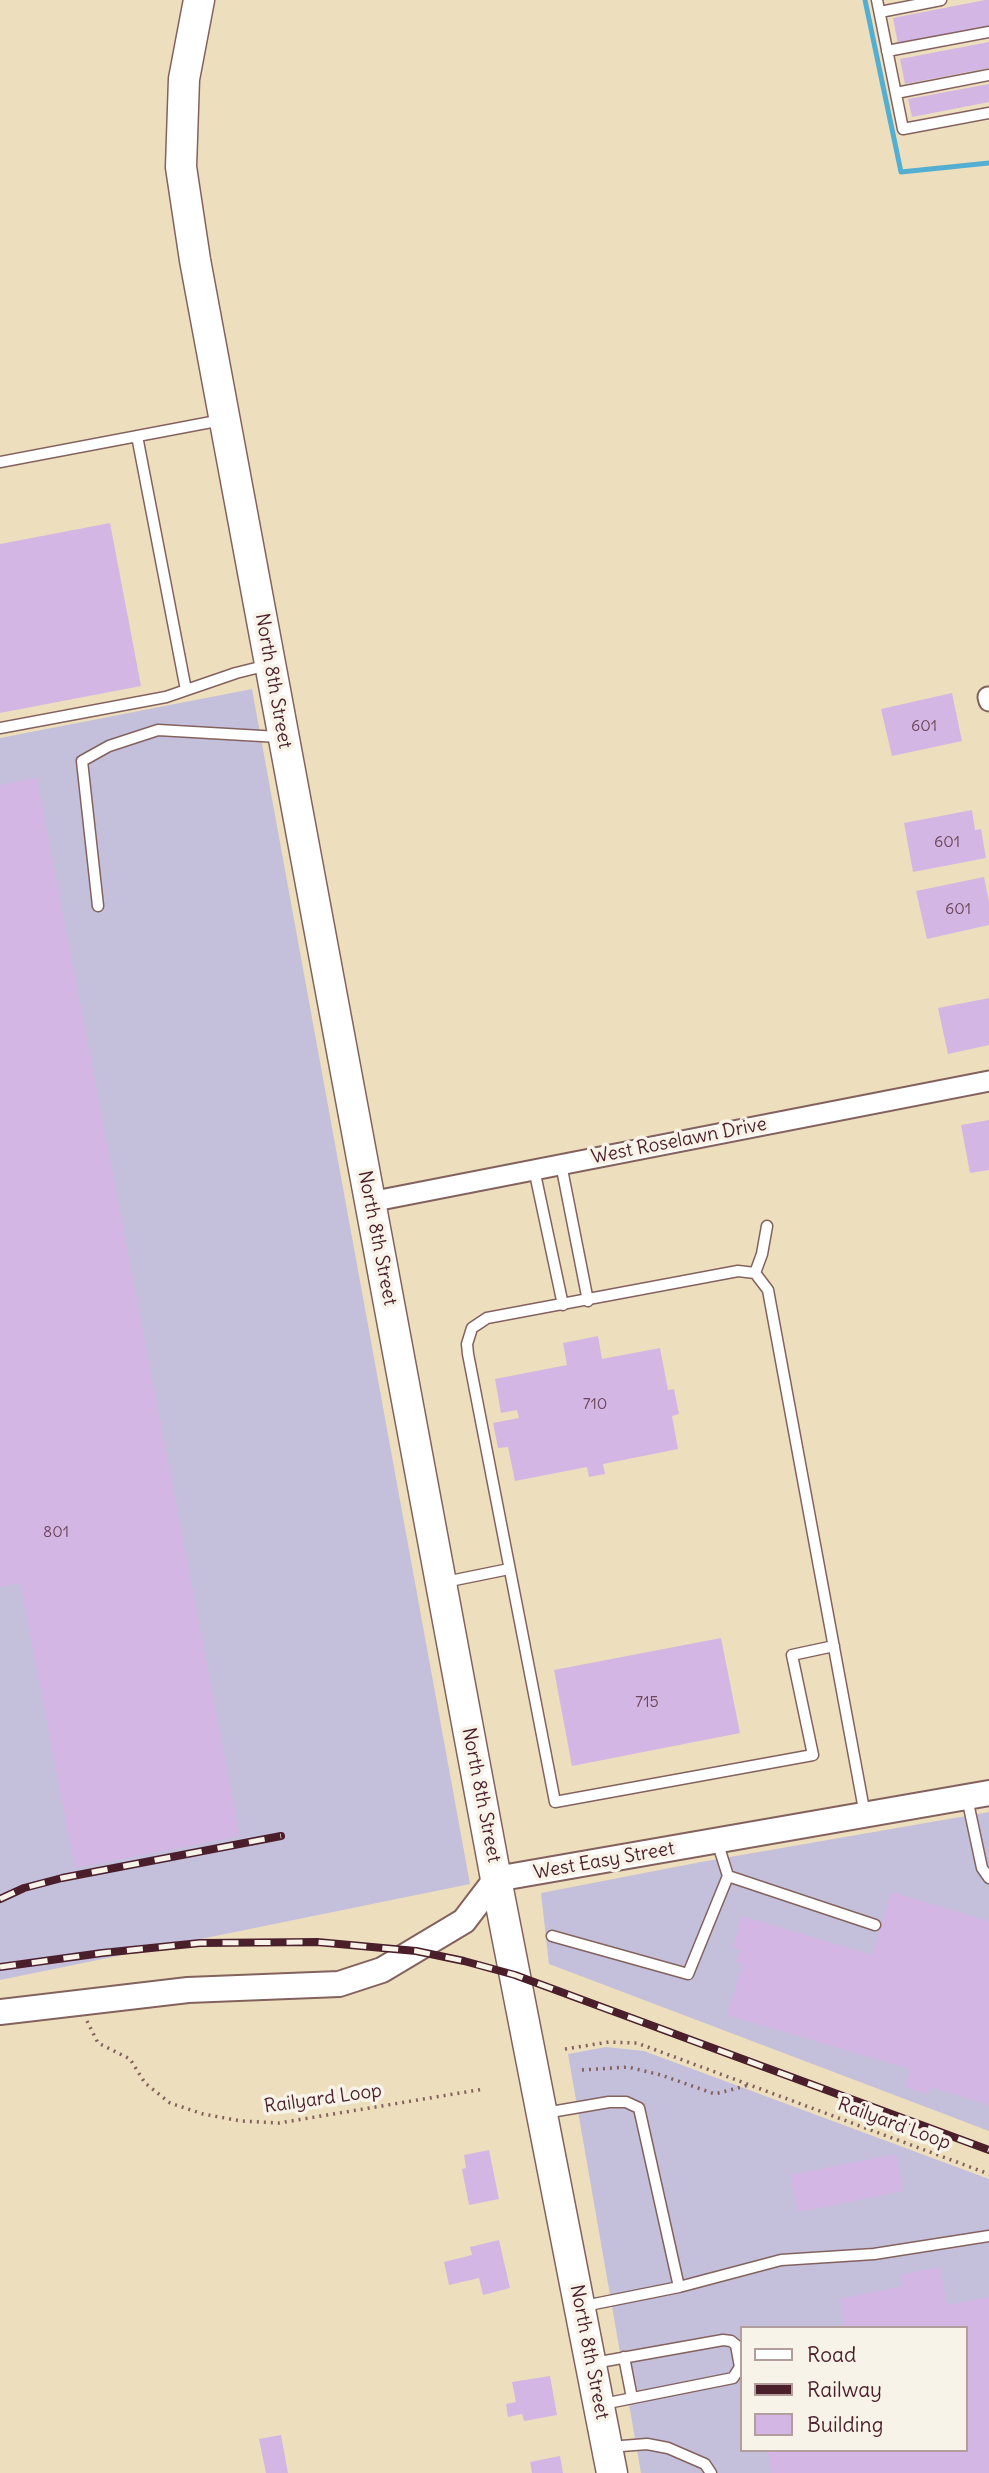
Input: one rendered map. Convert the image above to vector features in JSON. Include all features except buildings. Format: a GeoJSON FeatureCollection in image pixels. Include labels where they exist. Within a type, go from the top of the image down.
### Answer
{"type":"FeatureCollection","features":[{"type":"Feature","properties":{"kind":"main road","name":"North 8th Street"},"geometry":{"type":"LineString","coordinates":[[200,0],[184,79],[181,167],[195,260],[496,1879],[610,2460]]}},
{"type":"Feature","properties":{"kind":"street","name":"West Roselawn Drive"},"geometry":{"type":"LineString","coordinates":[[370,1202],[989,1081]]}},
{"type":"Feature","properties":{"kind":"street","name":"West Easy Street"},"geometry":{"type":"LineString","coordinates":[[496,1879],[978,1795]]}},
{"type":"Feature","properties":{"kind":"street"},"geometry":{"type":"LineString","coordinates":[[0,2012],[188,1990],[339,1984],[382,1970],[464,1922],[496,1879]]}},
{"type":"Feature","properties":{"kind":"lane"},"geometry":{"type":"LineString","coordinates":[[877,0],[903,129],[989,113]]}},
{"type":"Feature","properties":{"kind":"lane"},"geometry":{"type":"LineString","coordinates":[[880,12],[941,0]]}},
{"type":"Feature","properties":{"kind":"lane"},"geometry":{"type":"LineString","coordinates":[[887,51],[989,33]]}},
{"type":"Feature","properties":{"kind":"lane"},"geometry":{"type":"LineString","coordinates":[[896,93],[989,75]]}},
{"type":"Feature","properties":{"kind":"lane"},"geometry":{"type":"LineString","coordinates":[[0,462],[226,420]]}},
{"type":"Feature","properties":{"kind":"lane"},"geometry":{"type":"LineString","coordinates":[[137,436],[186,690]]}},
{"type":"Feature","properties":{"kind":"lane"},"geometry":{"type":"LineString","coordinates":[[0,728],[166,697],[271,664]]}},
{"type":"Feature","properties":{"kind":"lane"},"geometry":{"type":"LineString","coordinates":[[98,906],[82,761],[109,746],[158,730],[283,737]]}},
{"type":"Feature","properties":{"kind":"lane"},"geometry":{"type":"LineString","coordinates":[[561,1163],[588,1301]]}},
{"type":"Feature","properties":{"kind":"lane"},"geometry":{"type":"LineString","coordinates":[[534,1169],[563,1305]]}},
{"type":"Feature","properties":{"kind":"lane"},"geometry":{"type":"LineString","coordinates":[[755,1273],[762,1254],[766,1226]]}},
{"type":"Feature","properties":{"kind":"lane"},"geometry":{"type":"LineString","coordinates":[[834,1646],[792,1655],[813,1755],[555,1802],[467,1344],[472,1328],[487,1318],[738,1271],[755,1273],[768,1290],[834,1646],[865,1815]]}},
{"type":"Feature","properties":{"kind":"lane"},"geometry":{"type":"LineString","coordinates":[[441,1582],[509,1569]]}},
{"type":"Feature","properties":{"kind":"lane"},"geometry":{"type":"LineString","coordinates":[[978,1795],[976,1842],[982,1868],[989,1878]]}},
{"type":"Feature","properties":{"kind":"lane"},"geometry":{"type":"LineString","coordinates":[[976,1842],[989,1840]]}},
{"type":"Feature","properties":{"kind":"lane"},"geometry":{"type":"LineString","coordinates":[[552,1936],[688,1974],[728,1876],[717,1841]]}},
{"type":"Feature","properties":{"kind":"lane"},"geometry":{"type":"LineString","coordinates":[[728,1876],[875,1925]]}},
{"type":"Feature","properties":{"kind":"lane"},"geometry":{"type":"LineString","coordinates":[[543,2114],[609,2102],[626,2102],[639,2108],[679,2287]]}},
{"type":"Feature","properties":{"kind":"lane"},"geometry":{"type":"LineString","coordinates":[[580,2307],[679,2287],[780,2260],[874,2254],[989,2236]]}},
{"type":"Feature","properties":{"kind":"lane"},"geometry":{"type":"LineString","coordinates":[[591,2364],[723,2340],[736,2345],[740,2367],[733,2378],[599,2405]]}},
{"type":"Feature","properties":{"kind":"lane"},"geometry":{"type":"LineString","coordinates":[[624,2357],[632,2398]]}},
{"type":"Feature","properties":{"kind":"lane"},"geometry":{"type":"LineString","coordinates":[[610,2460],[647,2444],[668,2448],[705,2464],[711,2473]]}},
{"type":"Feature","properties":{"kind":"path","name":"Railyard Loop"},"geometry":{"type":"LineString","coordinates":[[83,2014],[98,2042],[130,2059],[145,2083],[170,2103],[203,2114],[241,2121],[279,2123],[484,2089]]}},
{"type":"Feature","properties":{"kind":"path","name":"Railyard Loop"},"geometry":{"type":"LineString","coordinates":[[565,2049],[609,2042],[637,2043],[989,2174]]}},
{"type":"Feature","properties":{"kind":"path"},"geometry":{"type":"LineString","coordinates":[[582,2070],[628,2067],[661,2075],[715,2094],[750,2085]]}},
{"type":"Feature","properties":{"kind":"shaded area"},"geometry":{"type":"Polygon","coordinates":[[[252,689],[470,1884],[0,1980],[0,738],[252,689]]]}},
{"type":"Feature","properties":{"kind":"shaded area"},"geometry":{"type":"Polygon","coordinates":[[[989,1812],[989,2131],[549,1964],[541,1893],[989,1812]]]}},
{"type":"Feature","properties":{"kind":"shaded area"},"geometry":{"type":"Polygon","coordinates":[[[606,2047],[644,2051],[989,2179],[989,2473],[641,2473],[568,2054],[606,2047]]]}},
{"type":"Feature","properties":{"kind":"waterway"},"geometry":{"type":"LineString","coordinates":[[865,0],[901,172],[989,163]]}},
{"type":"Feature","properties":{"kind":"railway"},"geometry":{"type":"LineString","coordinates":[[0,1899],[24,1888],[62,1878],[281,1836]]}},
{"type":"Feature","properties":{"kind":"railway"},"geometry":{"type":"LineString","coordinates":[[0,1967],[200,1943],[317,1942],[416,1951],[515,1975],[989,2150]]}}]}
